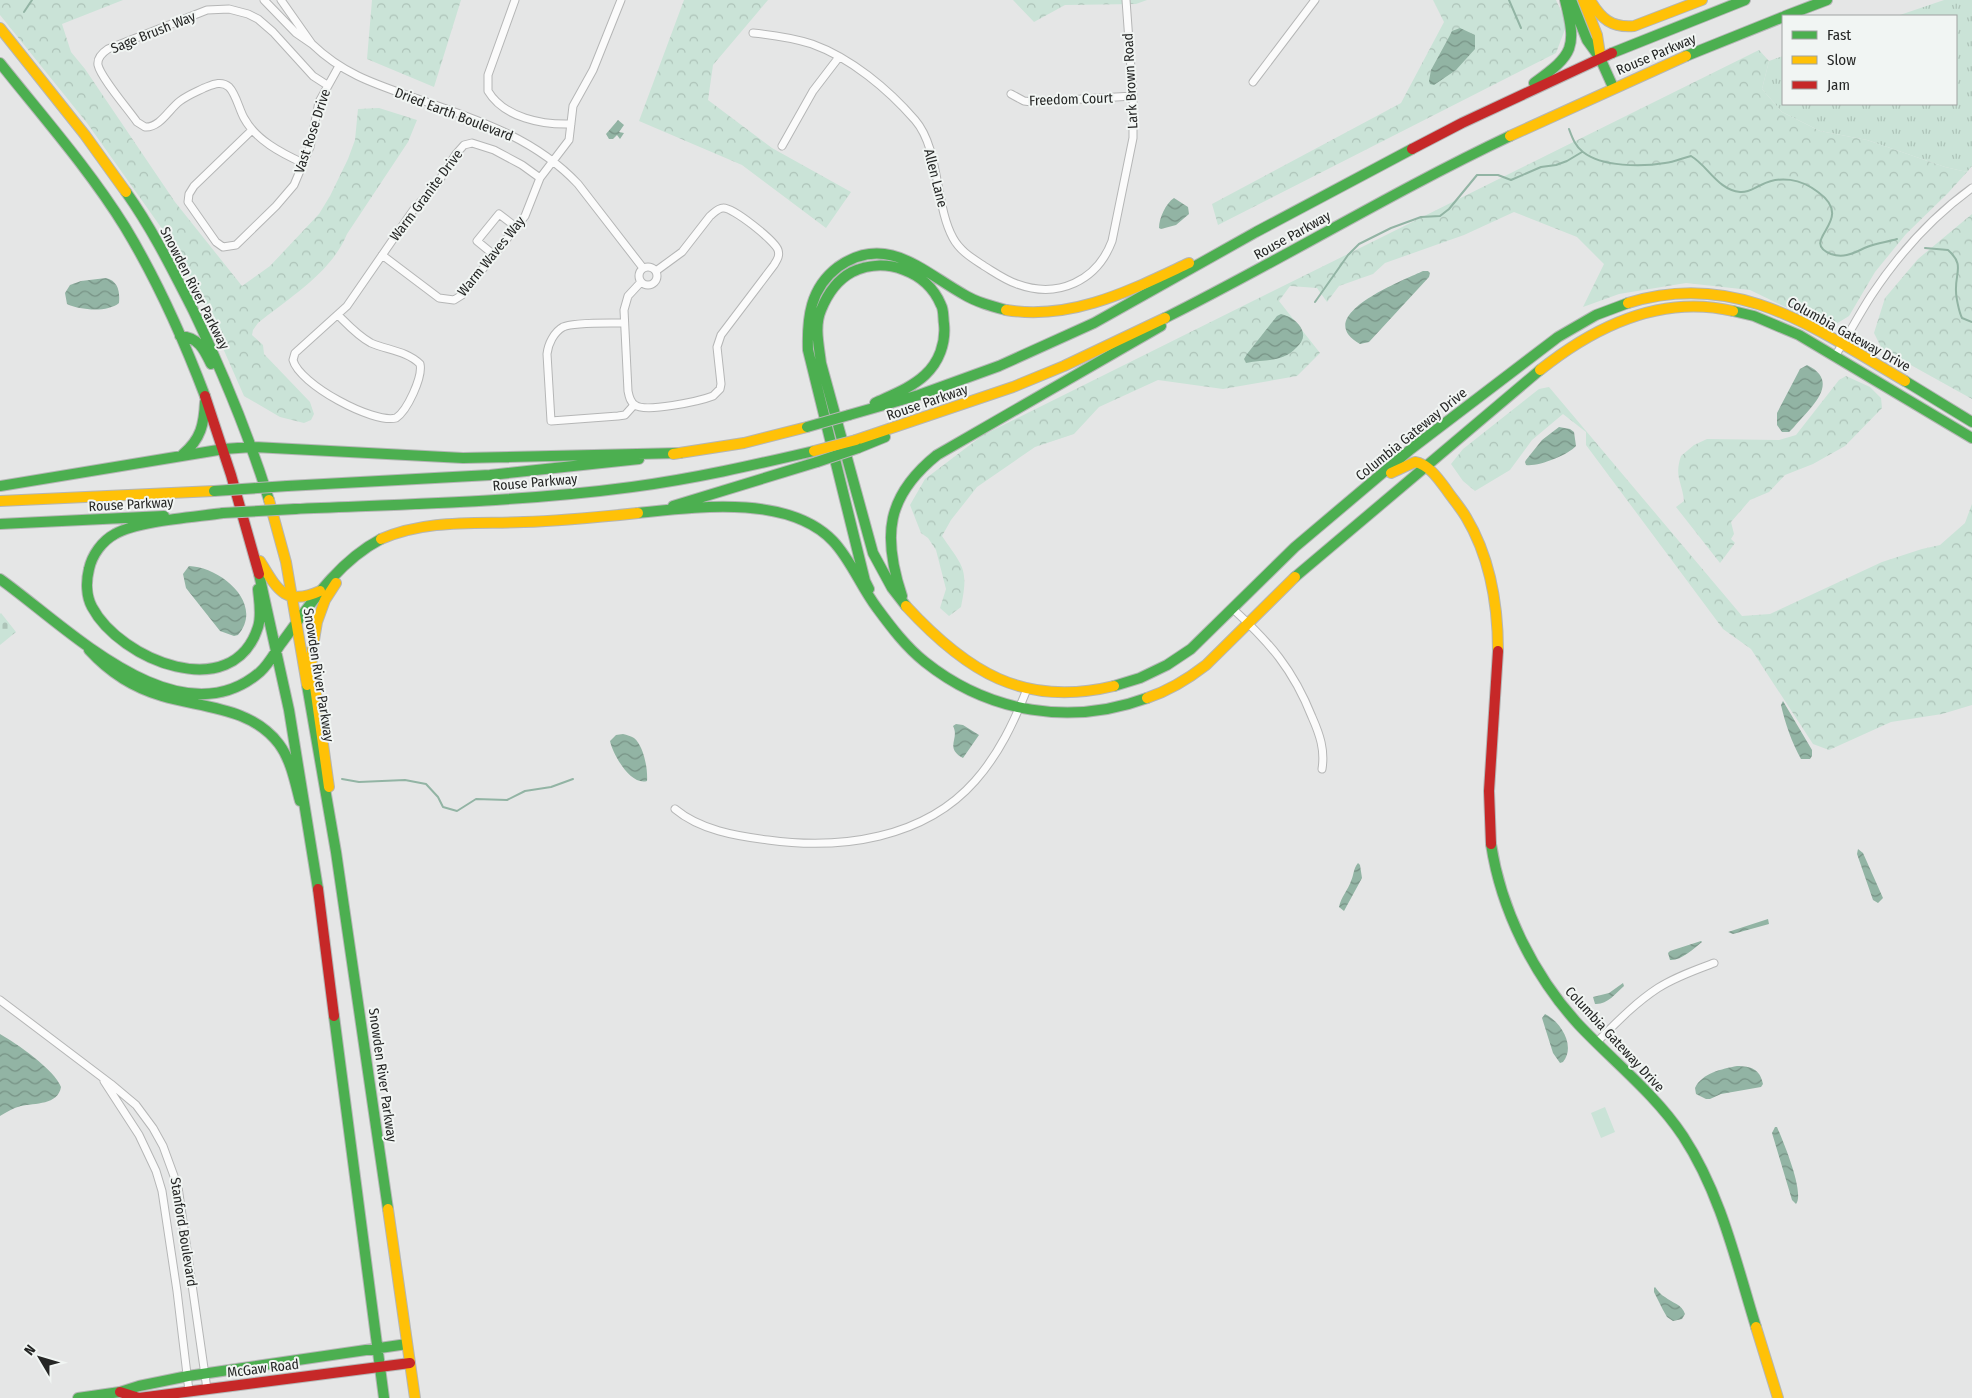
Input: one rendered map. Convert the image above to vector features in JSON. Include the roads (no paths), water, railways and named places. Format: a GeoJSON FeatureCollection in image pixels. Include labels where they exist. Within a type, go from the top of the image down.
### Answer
{"type":"FeatureCollection","features":[{"type":"Feature","properties":{"kind":"main road"},"geometry":{"type":"LineString","coordinates":[[1511,99],[1553,70],[1562,62],[1570,50],[1573,44],[1573,27],[1566,0]]}},
{"type":"Feature","properties":{"kind":"main road"},"geometry":{"type":"LineString","coordinates":[[1571,0],[1587,40],[1600,58],[1613,87]]}},
{"type":"Feature","properties":{"kind":"main road"},"geometry":{"type":"LineString","coordinates":[[1583,0],[1597,35],[1600,58]]}},
{"type":"Feature","properties":{"kind":"main road"},"geometry":{"type":"LineString","coordinates":[[1590,0],[1602,18],[1616,26],[1624,27],[1634,26],[1702,0]]}},
{"type":"Feature","properties":{"kind":"main road","name":"Rouse Parkway"},"geometry":{"type":"LineString","coordinates":[[0,502],[500,474],[582,466],[680,454],[744,443],[919,395],[999,366],[1094,324],[1256,232],[1511,99],[1600,58],[1745,0]]}},
{"type":"Feature","properties":{"kind":"main road","name":"Rouse Parkway"},"geometry":{"type":"LineString","coordinates":[[1789,15],[1827,0]]}},
{"type":"Feature","properties":{"kind":"main road","name":"Rouse Parkway"},"geometry":{"type":"LineString","coordinates":[[0,524],[493,499],[631,487],[730,470],[814,451],[857,444],[1011,388],[1062,367],[1245,277],[1404,189],[1613,87],[1782,18]]}},
{"type":"Feature","properties":{"kind":"main road","name":"Snowden River Parkway"},"geometry":{"type":"LineString","coordinates":[[0,28],[103,160],[138,210],[178,281],[199,323],[252,446],[283,548],[294,599],[320,772],[336,852],[415,1398]]}},
{"type":"Feature","properties":{"kind":"main road"},"geometry":{"type":"LineString","coordinates":[[0,63],[86,172],[116,214],[139,251],[180,336],[205,396],[224,449],[254,551],[278,650],[298,756],[313,851],[384,1398]]}},
{"type":"Feature","properties":{"kind":"main road"},"geometry":{"type":"LineString","coordinates":[[877,608],[865,581],[808,350],[807,324],[811,304],[817,288],[831,272],[854,257],[877,254],[900,256],[920,266],[958,292],[988,305],[1012,311],[1067,311],[1107,300],[1256,232]]}},
{"type":"Feature","properties":{"kind":"main road","name":"Columbia Gateway Drive"},"geometry":{"type":"LineString","coordinates":[[849,415],[916,382],[933,366],[942,349],[945,325],[941,305],[929,286],[905,268],[881,264],[863,267],[848,275],[833,287],[826,298],[821,310],[818,331],[821,362],[873,553],[892,588],[906,606],[930,632],[970,664],[994,678],[1027,689],[1053,693],[1110,688],[1147,676],[1194,647],[1296,546],[1410,450],[1557,337],[1574,326],[1614,308],[1642,299],[1673,294],[1697,293],[1746,299],[1788,314],[1972,422]]}},
{"type":"Feature","properties":{"kind":"main road"},"geometry":{"type":"LineString","coordinates":[[906,606],[892,567],[889,538],[894,508],[900,494],[918,470],[937,455],[1245,277]]}},
{"type":"Feature","properties":{"kind":"main road","name":"Columbia Gateway Drive"},"geometry":{"type":"LineString","coordinates":[[877,608],[911,649],[939,673],[972,693],[1019,709],[1046,714],[1072,715],[1094,713],[1137,703],[1170,689],[1208,664],[1312,562],[1566,349],[1600,329],[1645,312],[1677,307],[1698,306],[1742,312],[1783,325],[1972,438]]}},
{"type":"Feature","properties":{"kind":"main road"},"geometry":{"type":"LineString","coordinates":[[180,336],[194,338],[201,345],[242,422]]}},
{"type":"Feature","properties":{"kind":"main road"},"geometry":{"type":"LineString","coordinates":[[180,456],[192,448],[202,432],[205,396]]}},
{"type":"Feature","properties":{"kind":"main road"},"geometry":{"type":"LineString","coordinates":[[626,515],[711,496],[817,462],[857,444]]}},
{"type":"Feature","properties":{"kind":"main road"},"geometry":{"type":"LineString","coordinates":[[0,486],[252,446],[463,458],[680,454]]}},
{"type":"Feature","properties":{"kind":"main road"},"geometry":{"type":"LineString","coordinates":[[1363,491],[1408,462],[1420,462],[1427,466]]}},
{"type":"Feature","properties":{"kind":"main road","name":"Columbia Gateway Drive"},"geometry":{"type":"LineString","coordinates":[[1427,466],[1456,502],[1476,535],[1493,584],[1499,642],[1489,815],[1491,843],[1503,895],[1523,944],[1540,974],[1565,1008],[1642,1086],[1661,1109],[1682,1136],[1707,1180],[1726,1228],[1778,1398]]}},
{"type":"Feature","properties":{"kind":"main road"},"geometry":{"type":"LineString","coordinates":[[0,580],[18,591],[115,663],[147,682],[175,692],[192,694],[222,693],[237,687],[260,670],[278,650],[324,589],[352,559],[365,548],[381,539],[418,526],[572,520],[692,509],[731,508],[769,511],[798,518],[819,529],[832,540],[842,552],[860,584],[877,608]]}},
{"type":"Feature","properties":{"kind":"main road"},"geometry":{"type":"LineString","coordinates":[[223,513],[140,526],[116,533],[97,552],[92,561],[87,581],[88,594],[97,615],[116,636],[130,646],[158,660],[188,670],[200,671],[222,668],[239,658],[247,650],[255,637],[260,609],[254,551]]}},
{"type":"Feature","properties":{"kind":"main road"},"geometry":{"type":"LineString","coordinates":[[254,551],[276,588],[286,596],[294,599],[306,598],[324,589]]}},
{"type":"Feature","properties":{"kind":"main road"},"geometry":{"type":"LineString","coordinates":[[336,852],[328,772],[311,658],[314,634],[320,611],[352,559]]}},
{"type":"Feature","properties":{"kind":"main road"},"geometry":{"type":"LineString","coordinates":[[81,639],[104,665],[143,689],[173,700],[238,713],[255,722],[270,734],[279,744],[288,763],[313,851]]}},
{"type":"Feature","properties":{"kind":"main road","name":"McGaw Road"},"geometry":{"type":"LineString","coordinates":[[78,1398],[120,1392],[188,1376],[407,1344]]}},
{"type":"Feature","properties":{"kind":"main road","name":"McGaw Road"},"geometry":{"type":"LineString","coordinates":[[120,1392],[139,1398],[410,1363]]}},
{"type":"Feature","properties":{"kind":"street","name":"Dried Earth Boulevard"},"geometry":{"type":"LineString","coordinates":[[264,0],[296,33],[339,66],[372,83],[501,130],[536,148],[567,172],[589,196],[642,268]]}},
{"type":"Feature","properties":{"kind":"street","name":"Dried Earth Boulevard"},"geometry":{"type":"LineString","coordinates":[[281,0],[312,44]]}},
{"type":"Feature","properties":{"kind":"street"},"geometry":{"type":"LineString","coordinates":[[515,0],[488,75],[488,91],[501,105],[522,117],[547,124],[572,124]]}},
{"type":"Feature","properties":{"kind":"street","name":"Warm Waves Way"},"geometry":{"type":"LineString","coordinates":[[382,255],[435,296],[448,301],[462,295],[516,227],[529,208],[540,178],[569,140],[572,113],[576,99],[593,70],[621,0]]}},
{"type":"Feature","properties":{"kind":"street","name":"Lark Brown Road"},"geometry":{"type":"LineString","coordinates":[[1109,249],[1131,155],[1133,138],[1133,96],[1126,0]]}},
{"type":"Feature","properties":{"kind":"street"},"geometry":{"type":"LineString","coordinates":[[1253,82],[1314,0]]}},
{"type":"Feature","properties":{"kind":"street"},"geometry":{"type":"LineString","coordinates":[[278,16],[288,8]]}},
{"type":"Feature","properties":{"kind":"street","name":"Sage Brush Way"},"geometry":{"type":"LineString","coordinates":[[303,164],[276,150],[252,130],[244,120],[231,89],[219,83],[190,94],[154,126],[145,127],[137,122],[98,66],[99,58],[108,50],[207,10],[229,9],[248,14],[262,22],[304,67],[327,85]]}},
{"type":"Feature","properties":{"kind":"street","name":"Allen Lane"},"geometry":{"type":"LineString","coordinates":[[753,32],[802,41],[839,57],[880,85],[920,126],[928,144],[949,229],[953,239],[966,254],[1016,284],[1027,287],[1049,288],[1070,285],[1090,274],[1109,249]]}},
{"type":"Feature","properties":{"kind":"street"},"geometry":{"type":"LineString","coordinates":[[782,146],[813,91],[839,57]]}},
{"type":"Feature","properties":{"kind":"street","name":"Vast Rose Drive"},"geometry":{"type":"LineString","coordinates":[[252,130],[194,186],[189,194],[188,202],[219,244],[226,248],[236,245],[294,185],[312,138],[319,102],[339,66]]}},
{"type":"Feature","properties":{"kind":"street","name":"Freedom Court"},"geometry":{"type":"LineString","coordinates":[[1011,94],[1024,101],[1032,102],[1133,96]]}},
{"type":"Feature","properties":{"kind":"street","name":"Warm Granite Drive"},"geometry":{"type":"LineString","coordinates":[[338,315],[354,331],[370,342],[413,358],[420,364],[420,376],[403,412],[396,418],[383,418],[351,407],[335,399],[309,380],[294,364],[295,354],[338,315],[353,298],[414,209],[437,184],[464,144],[472,142],[494,150],[522,165],[540,178]]}},
{"type":"Feature","properties":{"kind":"street"},"geometry":{"type":"LineString","coordinates":[[1835,356],[1871,296],[1907,247],[1946,209],[1972,188]]}},
{"type":"Feature","properties":{"kind":"street"},"geometry":{"type":"LineString","coordinates":[[641,282],[628,296],[624,310],[628,391],[634,405],[651,408],[708,398],[717,393],[721,384],[717,347],[721,335],[774,265],[777,260],[778,249],[772,241],[733,211],[723,208],[715,211],[710,216],[682,252],[656,271]]}},
{"type":"Feature","properties":{"kind":"street"},"geometry":{"type":"LineString","coordinates":[[494,255],[477,241],[499,214],[516,227]]}},
{"type":"Feature","properties":{"kind":"street"},"geometry":{"type":"LineString","coordinates":[[650,267],[656,271],[658,276],[654,284],[647,286],[641,282],[639,276],[642,268],[650,267]]}},
{"type":"Feature","properties":{"kind":"street"},"geometry":{"type":"LineString","coordinates":[[624,323],[568,326],[559,331],[549,343],[547,354],[551,421],[618,416],[625,414],[634,405]]}},
{"type":"Feature","properties":{"kind":"street"},"geometry":{"type":"LineString","coordinates":[[1233,609],[1284,662],[1302,693],[1323,746],[1322,769]]}},
{"type":"Feature","properties":{"kind":"street"},"geometry":{"type":"LineString","coordinates":[[675,809],[686,818],[716,829],[784,842],[829,844],[868,840],[886,835],[921,821],[937,812],[974,783],[998,751],[1027,689]]}},
{"type":"Feature","properties":{"kind":"street"},"geometry":{"type":"LineString","coordinates":[[1597,1042],[1634,1006],[1658,988],[1714,963]]}},
{"type":"Feature","properties":{"kind":"street","name":"Stanford Boulevard"},"geometry":{"type":"LineString","coordinates":[[0,1000],[136,1105],[153,1128],[172,1165],[178,1187],[207,1389]]}},
{"type":"Feature","properties":{"kind":"street","name":"Stanford Boulevard"},"geometry":{"type":"LineString","coordinates":[[97,1073],[139,1135],[158,1178],[168,1228],[189,1391]]}},
{"type":"Feature","properties":{"kind":"water"},"geometry":{"type":"Polygon","coordinates":[[[1460,28],[1475,35],[1475,49],[1456,70],[1434,85],[1430,84],[1431,70],[1452,31],[1460,28]]]}},
{"type":"Feature","properties":{"kind":"water"},"geometry":{"type":"Polygon","coordinates":[[[618,120],[624,125],[619,132],[624,133],[620,139],[617,135],[613,139],[609,139],[606,134],[618,120]]]}},
{"type":"Feature","properties":{"kind":"water"},"geometry":{"type":"Polygon","coordinates":[[[1174,198],[1188,207],[1189,214],[1176,225],[1161,229],[1159,224],[1162,215],[1168,203],[1174,198]]]}},
{"type":"Feature","properties":{"kind":"water"},"geometry":{"type":"Polygon","coordinates":[[[1423,271],[1430,273],[1429,277],[1369,342],[1360,344],[1347,333],[1346,322],[1352,311],[1381,291],[1423,271]]]}},
{"type":"Feature","properties":{"kind":"water"},"geometry":{"type":"Polygon","coordinates":[[[106,278],[116,284],[119,303],[108,308],[93,310],[67,304],[65,293],[70,285],[81,281],[106,278]]]}},
{"type":"Feature","properties":{"kind":"water"},"geometry":{"type":"Polygon","coordinates":[[[1281,314],[1288,316],[1301,327],[1303,335],[1300,343],[1285,356],[1246,363],[1244,359],[1247,354],[1277,316],[1281,314]]]}},
{"type":"Feature","properties":{"kind":"water"},"geometry":{"type":"Polygon","coordinates":[[[1807,365],[1817,372],[1822,379],[1820,395],[1808,412],[1789,432],[1782,432],[1777,425],[1777,413],[1800,369],[1807,365]]]}},
{"type":"Feature","properties":{"kind":"water"},"geometry":{"type":"Polygon","coordinates":[[[1559,427],[1570,429],[1574,432],[1576,446],[1552,460],[1526,465],[1526,460],[1542,440],[1559,427]]]}},
{"type":"Feature","properties":{"kind":"water"},"geometry":{"type":"Polygon","coordinates":[[[189,566],[214,573],[225,580],[243,599],[246,611],[245,623],[238,635],[234,636],[220,631],[186,588],[183,574],[189,566]]]}},
{"type":"Feature","properties":{"kind":"water"},"geometry":{"type":"Polygon","coordinates":[[[1783,701],[1812,750],[1810,759],[1801,759],[1789,733],[1781,705],[1783,701]]]}},
{"type":"Feature","properties":{"kind":"water"},"geometry":{"type":"Polygon","coordinates":[[[956,724],[963,725],[979,735],[963,758],[954,751],[953,747],[955,731],[953,726],[956,724]]]}},
{"type":"Feature","properties":{"kind":"water"},"geometry":{"type":"Polygon","coordinates":[[[623,734],[634,738],[643,752],[647,781],[635,779],[629,774],[615,754],[610,741],[616,735],[623,734]]]}},
{"type":"Feature","properties":{"kind":"water"},"geometry":{"type":"Polygon","coordinates":[[[1858,849],[1863,853],[1883,898],[1878,903],[1873,900],[1857,854],[1858,849]]]}},
{"type":"Feature","properties":{"kind":"water"},"geometry":{"type":"Polygon","coordinates":[[[1358,863],[1362,878],[1344,911],[1339,907],[1340,903],[1358,863]]]}},
{"type":"Feature","properties":{"kind":"water"},"geometry":{"type":"Polygon","coordinates":[[[1768,919],[1769,924],[1733,934],[1728,932],[1768,919]]]}},
{"type":"Feature","properties":{"kind":"water"},"geometry":{"type":"Polygon","coordinates":[[[1701,941],[1683,957],[1670,960],[1668,953],[1670,951],[1701,941]]]}},
{"type":"Feature","properties":{"kind":"water"},"geometry":{"type":"Polygon","coordinates":[[[1623,983],[1624,986],[1611,998],[1603,1003],[1595,1004],[1593,997],[1609,993],[1623,983]]]}},
{"type":"Feature","properties":{"kind":"water"},"geometry":{"type":"Polygon","coordinates":[[[1545,1014],[1561,1028],[1565,1035],[1568,1049],[1567,1056],[1563,1062],[1560,1063],[1553,1053],[1542,1018],[1545,1014]]]}},
{"type":"Feature","properties":{"kind":"water"},"geometry":{"type":"Polygon","coordinates":[[[0,1034],[25,1050],[51,1073],[61,1087],[55,1097],[45,1102],[18,1107],[0,1116],[0,1034]]]}},
{"type":"Feature","properties":{"kind":"water"},"geometry":{"type":"Polygon","coordinates":[[[1737,1066],[1754,1069],[1762,1079],[1763,1084],[1761,1087],[1721,1094],[1710,1099],[1696,1094],[1695,1088],[1707,1075],[1737,1066]]]}},
{"type":"Feature","properties":{"kind":"water"},"geometry":{"type":"Polygon","coordinates":[[[1775,1127],[1777,1127],[1784,1143],[1796,1178],[1798,1198],[1796,1204],[1792,1200],[1772,1133],[1775,1127]]]}},
{"type":"Feature","properties":{"kind":"water"},"geometry":{"type":"Polygon","coordinates":[[[1655,1287],[1662,1295],[1682,1308],[1685,1314],[1682,1319],[1673,1321],[1667,1317],[1654,1292],[1655,1287]]]}},
{"type":"Feature","properties":{"kind":"waterway"},"geometry":{"type":"LineString","coordinates":[[24,12],[32,0]]}},
{"type":"Feature","properties":{"kind":"waterway"},"geometry":{"type":"LineString","coordinates":[[1509,0],[1521,28]]}},
{"type":"Feature","properties":{"kind":"waterway"},"geometry":{"type":"LineString","coordinates":[[1569,129],[1580,150],[1601,161],[1622,165],[1656,164],[1672,162],[1691,156],[1725,187],[1740,192],[1746,192],[1768,182],[1783,179],[1805,184],[1829,202],[1832,212],[1831,221],[1820,242],[1822,249],[1831,254],[1841,256],[1897,239]]}},
{"type":"Feature","properties":{"kind":"waterway"},"geometry":{"type":"LineString","coordinates":[[1315,302],[1348,255],[1359,244],[1391,228],[1421,217],[1440,216],[1449,209],[1477,175],[1498,175],[1511,180],[1541,167],[1567,161],[1582,152]]}},
{"type":"Feature","properties":{"kind":"waterway"},"geometry":{"type":"LineString","coordinates":[[1925,248],[1948,250],[1953,255],[1958,265],[1956,294],[1959,308],[1962,318],[1972,322]]}},
{"type":"Feature","properties":{"kind":"waterway"},"geometry":{"type":"LineString","coordinates":[[342,779],[359,782],[405,780],[426,784],[438,797],[443,807],[457,811],[476,799],[507,800],[525,791],[551,787],[573,779]]}}]}
